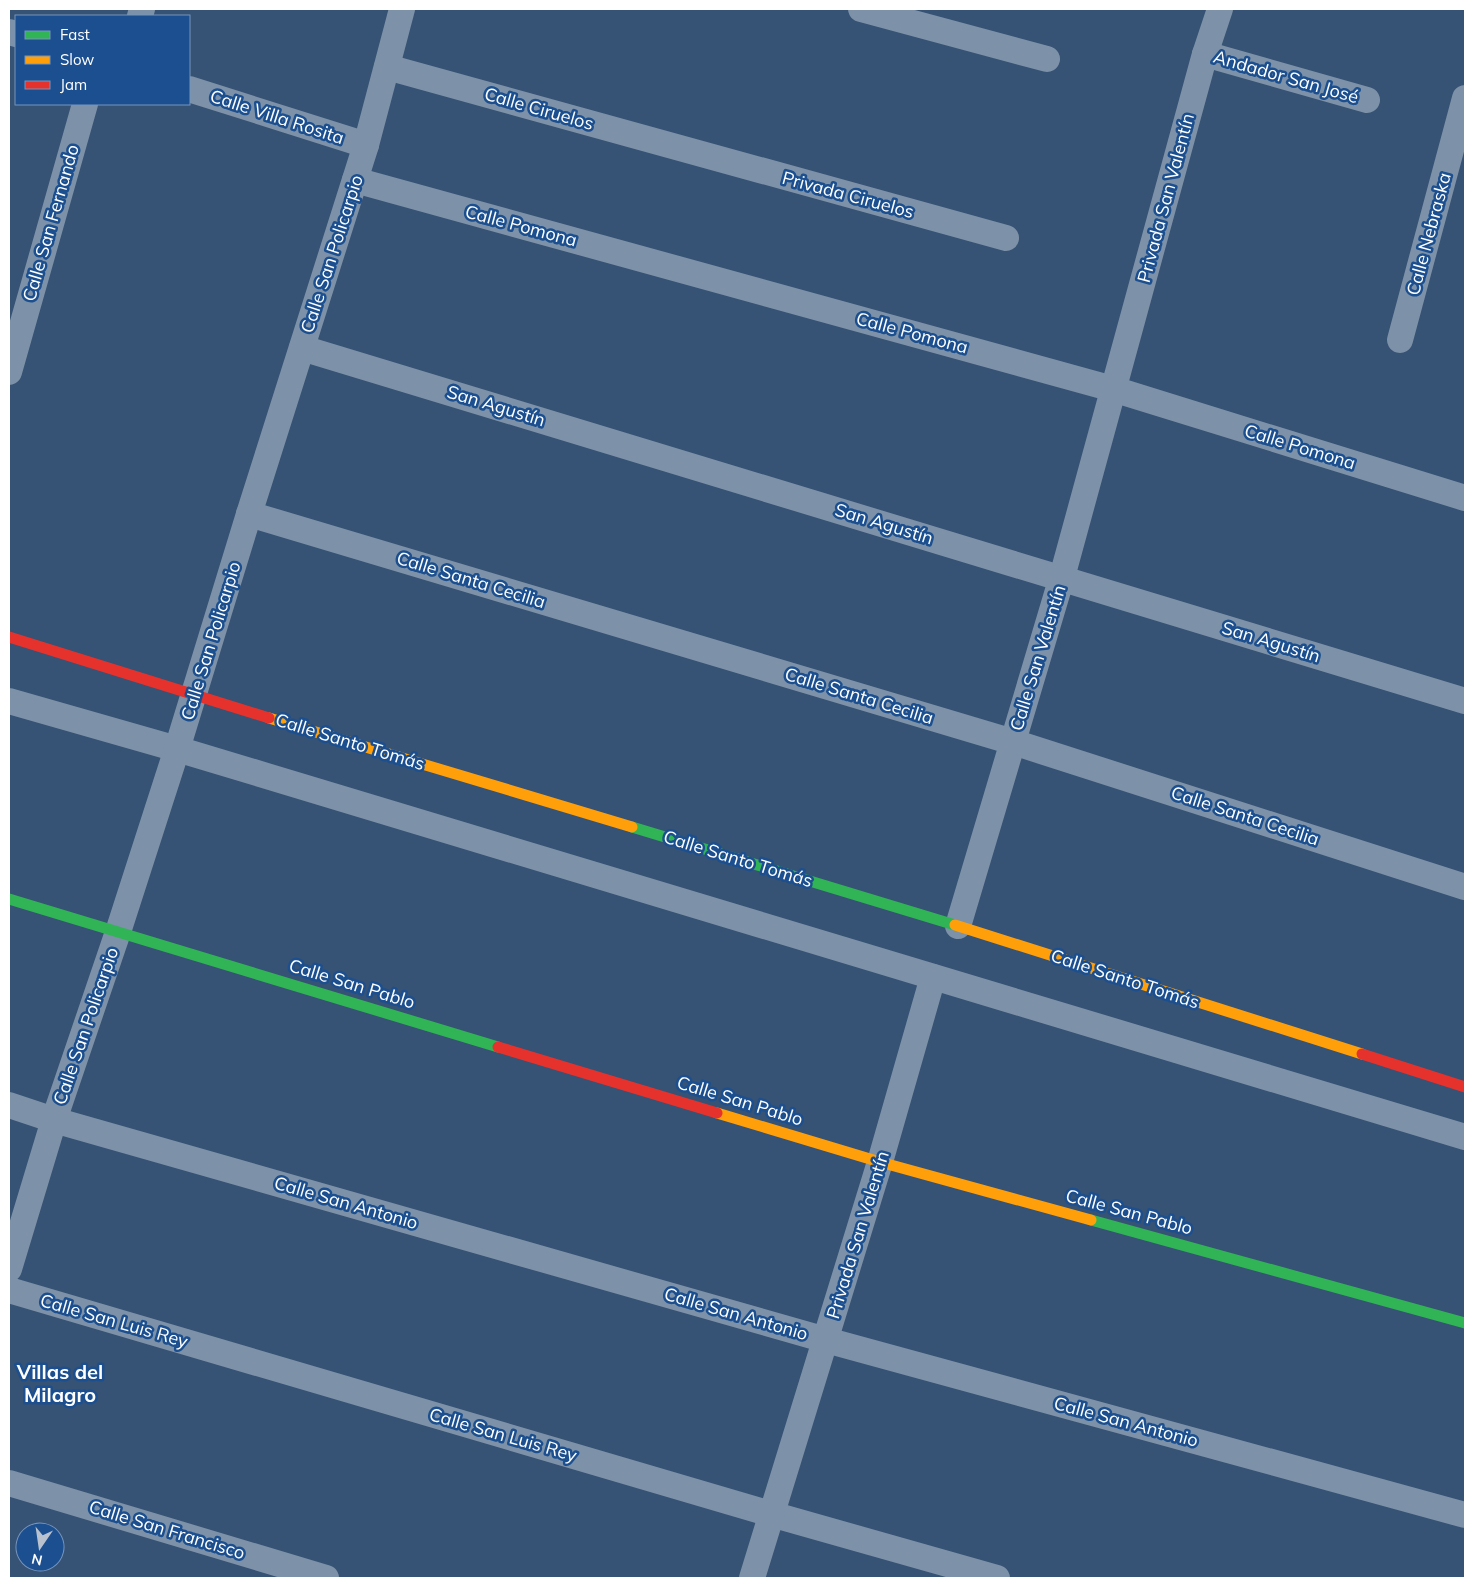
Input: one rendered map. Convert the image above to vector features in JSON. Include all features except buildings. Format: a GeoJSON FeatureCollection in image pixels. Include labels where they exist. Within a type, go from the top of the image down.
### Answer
{"type":"FeatureCollection","features":[{"type":"Feature","properties":{"kind":"street","name":"Calle San Policarpio"},"geometry":{"type":"LineString","coordinates":[[9,1269],[54,1120],[118,932],[177,749],[366,145],[402,9]]}},
{"type":"Feature","properties":{"kind":"street"},"geometry":{"type":"LineString","coordinates":[[861,9],[1046,59]]}},
{"type":"Feature","properties":{"kind":"street","name":"Privada San Valentín"},"geometry":{"type":"LineString","coordinates":[[1113,389],[1220,9]]}},
{"type":"Feature","properties":{"kind":"street","name":"Andador San José"},"geometry":{"type":"LineString","coordinates":[[1206,54],[1367,100]]}},
{"type":"Feature","properties":{"kind":"street","name":"Calle Ciruelos"},"geometry":{"type":"LineString","coordinates":[[387,67],[690,151]]}},
{"type":"Feature","properties":{"kind":"street","name":"Calle Villa Rosita"},"geometry":{"type":"LineString","coordinates":[[190,89],[366,145]]}},
{"type":"Feature","properties":{"kind":"street","name":"Calle Nebraska"},"geometry":{"type":"LineString","coordinates":[[1400,340],[1465,98]]}},
{"type":"Feature","properties":{"kind":"street","name":"Calle San Fernando"},"geometry":{"type":"LineString","coordinates":[[9,372],[85,105]]}},
{"type":"Feature","properties":{"kind":"street","name":"Privada Ciruelos"},"geometry":{"type":"LineString","coordinates":[[690,151],[1006,238]]}},
{"type":"Feature","properties":{"kind":"street","name":"Calle Pomona"},"geometry":{"type":"LineString","coordinates":[[355,180],[1113,389],[1465,498]]}},
{"type":"Feature","properties":{"kind":"street","name":"San Agustín"},"geometry":{"type":"LineString","coordinates":[[302,348],[1465,701]]}},
{"type":"Feature","properties":{"kind":"street","name":"Calle San Valentín"},"geometry":{"type":"LineString","coordinates":[[958,926],[1062,578],[1113,389]]}},
{"type":"Feature","properties":{"kind":"street","name":"Calle Santa Cecilia"},"geometry":{"type":"LineString","coordinates":[[249,514],[1013,742],[1465,887]]}},
{"type":"Feature","properties":{"kind":"street","name":"Calle Santo Tomás"},"geometry":{"type":"LineString","coordinates":[[9,637],[194,695],[958,926],[1465,1087]]}},
{"type":"Feature","properties":{"kind":"street"},"geometry":{"type":"LineString","coordinates":[[9,701],[177,749],[1465,1137]]}},
{"type":"Feature","properties":{"kind":"street","name":"Calle San Pablo"},"geometry":{"type":"LineString","coordinates":[[9,899],[880,1162],[1465,1323]]}},
{"type":"Feature","properties":{"kind":"street","name":"Privada San Valentín"},"geometry":{"type":"LineString","coordinates":[[752,1578],[880,1162],[933,976]]}},
{"type":"Feature","properties":{"kind":"street","name":"Calle San Antonio"},"geometry":{"type":"LineString","coordinates":[[9,1105],[54,1120],[826,1340],[1465,1515]]}},
{"type":"Feature","properties":{"kind":"street","name":"Calle San Luis Rey"},"geometry":{"type":"LineString","coordinates":[[9,1290],[771,1514],[997,1578]]}},
{"type":"Feature","properties":{"kind":"street","name":"Calle San Francisco"},"geometry":{"type":"LineString","coordinates":[[9,1483],[326,1578]]}},
{"type":"Feature","properties":{"kind":"traffic: fast"},"geometry":{"type":"LineString","coordinates":[[632,827],[955,925]]}},
{"type":"Feature","properties":{"kind":"traffic: fast"},"geometry":{"type":"LineString","coordinates":[[9,899],[498,1047]]}},
{"type":"Feature","properties":{"kind":"traffic: fast"},"geometry":{"type":"LineString","coordinates":[[1091,1220],[1465,1323]]}},
{"type":"Feature","properties":{"kind":"traffic: slow"},"geometry":{"type":"LineString","coordinates":[[269,718],[632,827]]}},
{"type":"Feature","properties":{"kind":"traffic: slow"},"geometry":{"type":"LineString","coordinates":[[955,925],[1362,1054]]}},
{"type":"Feature","properties":{"kind":"traffic: slow"},"geometry":{"type":"LineString","coordinates":[[717,1113],[880,1162],[1091,1220]]}},
{"type":"Feature","properties":{"kind":"traffic: jam"},"geometry":{"type":"LineString","coordinates":[[9,637],[269,718]]}},
{"type":"Feature","properties":{"kind":"traffic: jam"},"geometry":{"type":"LineString","coordinates":[[498,1047],[717,1113]]}},
{"type":"Feature","properties":{"kind":"traffic: jam"},"geometry":{"type":"LineString","coordinates":[[1362,1054],[1465,1087]]}},
{"type":"Feature","properties":{"kind":"district","name":"Villas del Milagro"},"geometry":{"type":"Point","coordinates":[60,1384]}}]}
